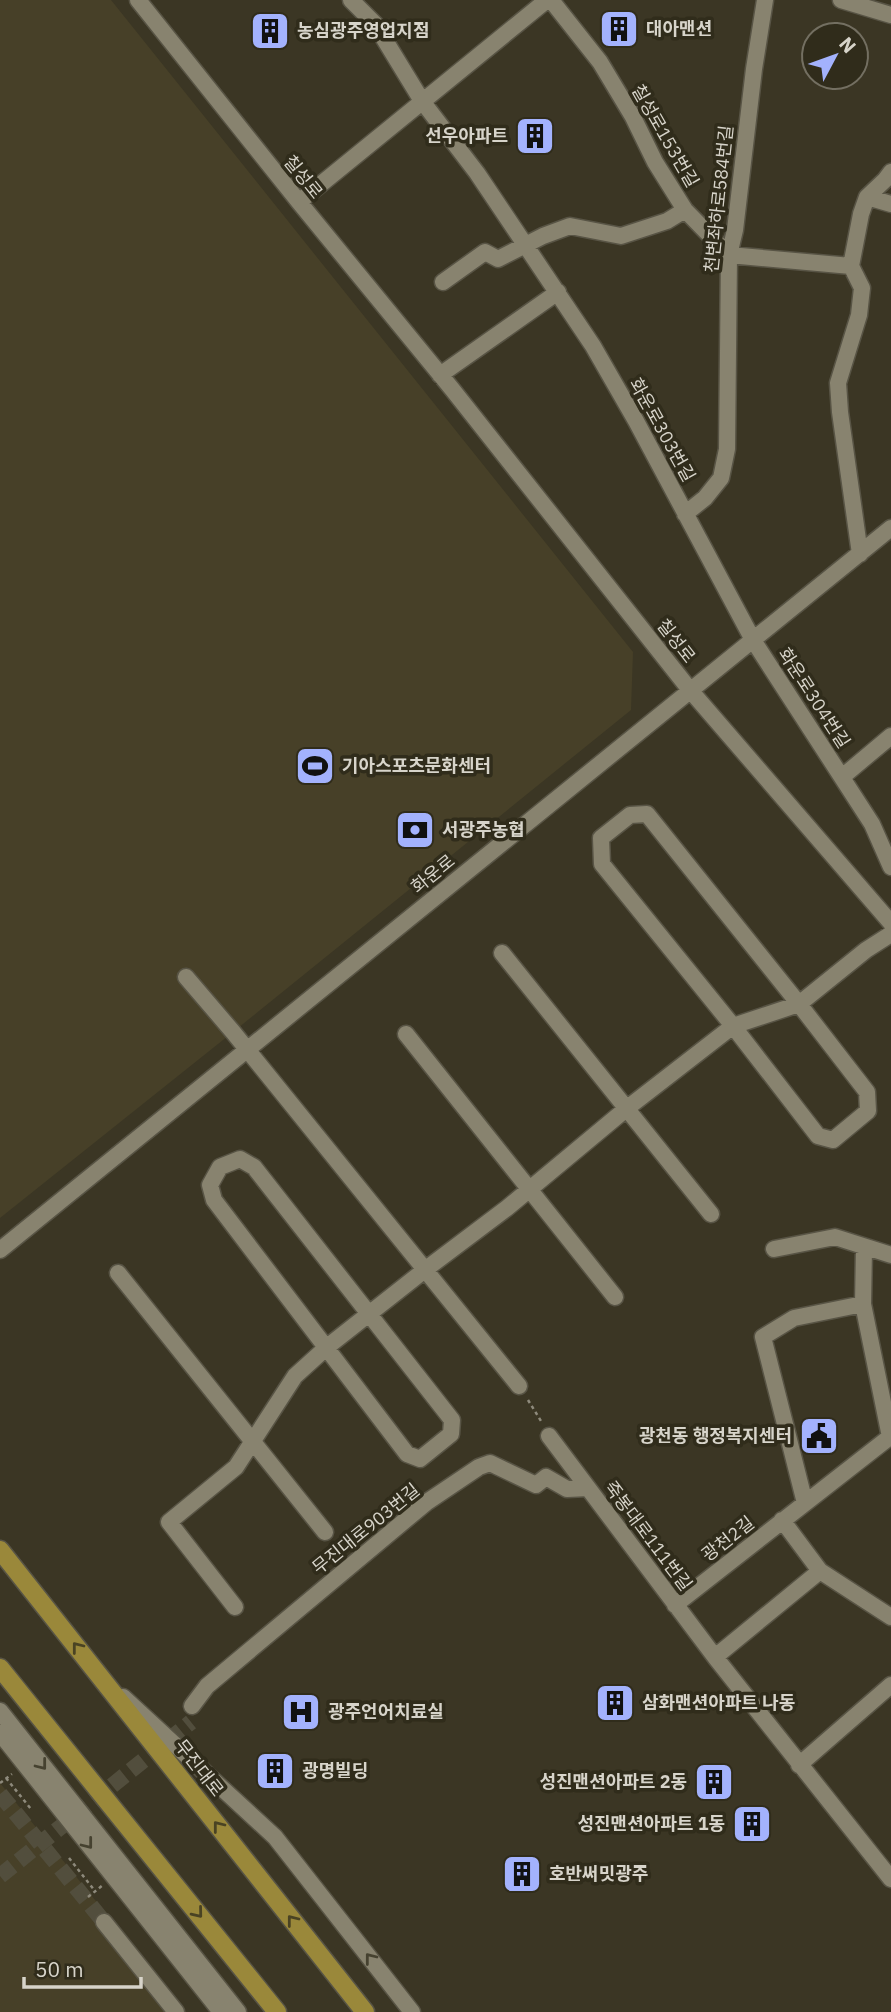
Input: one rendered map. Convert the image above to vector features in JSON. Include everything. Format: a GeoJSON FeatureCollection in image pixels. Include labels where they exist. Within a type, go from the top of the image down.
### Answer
{"type":"FeatureCollection","features":[{"type":"Feature","properties":{"kind":"main road","name":"무진대로"},"geometry":{"type":"LineString","coordinates":[[0,1550],[365,2012]]}},
{"type":"Feature","properties":{"kind":"main road"},"geometry":{"type":"LineString","coordinates":[[0,1668],[277,2012]]}},
{"type":"Feature","properties":{"kind":"street","name":"칠성로"},"geometry":{"type":"LineString","coordinates":[[138,0],[690,690],[891,923]]}},
{"type":"Feature","properties":{"kind":"street","name":"화운로303번길"},"geometry":{"type":"LineString","coordinates":[[351,0],[375,24],[422,101],[477,173],[593,346],[753,640]]}},
{"type":"Feature","properties":{"kind":"street","name":"칠성로153번길"},"geometry":{"type":"LineString","coordinates":[[299,202],[549,0],[600,62],[633,117],[655,162],[685,210],[730,256]]}},
{"type":"Feature","properties":{"kind":"street","name":"천변좌하로584번길"},"geometry":{"type":"LineString","coordinates":[[685,514],[705,498],[721,478],[727,449],[730,256],[765,0]]}},
{"type":"Feature","properties":{"kind":"street"},"geometry":{"type":"LineString","coordinates":[[841,0],[891,15]]}},
{"type":"Feature","properties":{"kind":"street"},"geometry":{"type":"LineString","coordinates":[[860,554],[838,383],[859,315],[862,288],[852,266],[855,240],[867,197],[891,172]]}},
{"type":"Feature","properties":{"kind":"street"},"geometry":{"type":"LineString","coordinates":[[867,197],[891,204]]}},
{"type":"Feature","properties":{"kind":"street"},"geometry":{"type":"LineString","coordinates":[[443,282],[485,251],[498,260],[543,236],[570,226],[621,236],[667,221],[685,210]]}},
{"type":"Feature","properties":{"kind":"street"},"geometry":{"type":"LineString","coordinates":[[730,256],[852,266]]}},
{"type":"Feature","properties":{"kind":"street"},"geometry":{"type":"LineString","coordinates":[[440,375],[558,292]]}},
{"type":"Feature","properties":{"kind":"street","name":"화운로"},"geometry":{"type":"LineString","coordinates":[[0,1250],[891,528]]}},
{"type":"Feature","properties":{"kind":"street","name":"화운로304번길"},"geometry":{"type":"LineString","coordinates":[[753,640],[872,824],[891,867]]}},
{"type":"Feature","properties":{"kind":"street","name":"화운로304번길"},"geometry":{"type":"LineString","coordinates":[[842,778],[891,736]]}},
{"type":"Feature","properties":{"kind":"street"},"geometry":{"type":"LineString","coordinates":[[646,814],[799,1003],[867,1092],[868,1111],[833,1140],[818,1136],[733,1026],[602,864],[601,838],[630,815],[646,814]]}},
{"type":"Feature","properties":{"kind":"street"},"geometry":{"type":"LineString","coordinates":[[235,1606],[169,1522],[236,1467],[296,1376],[369,1313],[531,1188],[626,1109],[733,1026],[799,1003],[866,950],[891,934]]}},
{"type":"Feature","properties":{"kind":"street"},"geometry":{"type":"LineString","coordinates":[[502,953],[712,1214]]}},
{"type":"Feature","properties":{"kind":"street"},"geometry":{"type":"LineString","coordinates":[[186,977],[519,1386]]}},
{"type":"Feature","properties":{"kind":"street"},"geometry":{"type":"LineString","coordinates":[[406,1034],[615,1297]]}},
{"type":"Feature","properties":{"kind":"street"},"geometry":{"type":"LineString","coordinates":[[240,1159],[254,1167],[452,1420],[451,1434],[420,1459],[407,1454],[327,1348],[214,1200],[210,1185],[220,1167],[240,1159]]}},
{"type":"Feature","properties":{"kind":"street"},"geometry":{"type":"LineString","coordinates":[[774,1250],[835,1237],[891,1255]]}},
{"type":"Feature","properties":{"kind":"street","name":"광천2길"},"geometry":{"type":"LineString","coordinates":[[675,1605],[890,1436],[863,1304],[864,1248]]}},
{"type":"Feature","properties":{"kind":"street"},"geometry":{"type":"LineString","coordinates":[[118,1273],[325,1532]]}},
{"type":"Feature","properties":{"kind":"street"},"geometry":{"type":"LineString","coordinates":[[805,1503],[763,1337],[794,1318],[863,1304]]}},
{"type":"Feature","properties":{"kind":"street","name":"죽봉대로111번길"},"geometry":{"type":"LineString","coordinates":[[550,1436],[715,1657],[891,1879]]}},
{"type":"Feature","properties":{"kind":"street","name":"무진대로903번길"},"geometry":{"type":"LineString","coordinates":[[192,1706],[206,1686],[427,1502],[480,1467],[490,1463],[536,1485],[546,1477],[567,1489],[588,1488]]}},
{"type":"Feature","properties":{"kind":"street"},"geometry":{"type":"LineString","coordinates":[[782,1520],[820,1571],[891,1617]]}},
{"type":"Feature","properties":{"kind":"street"},"geometry":{"type":"LineString","coordinates":[[715,1657],[820,1571]]}},
{"type":"Feature","properties":{"kind":"street"},"geometry":{"type":"LineString","coordinates":[[99,1675],[275,1837],[412,2012]]}},
{"type":"Feature","properties":{"kind":"street"},"geometry":{"type":"LineString","coordinates":[[799,1765],[891,1685]]}},
{"type":"Feature","properties":{"kind":"street"},"geometry":{"type":"LineString","coordinates":[[0,1711],[238,2012]]}},
{"type":"Feature","properties":{"kind":"street"},"geometry":{"type":"LineString","coordinates":[[0,1733],[221,2012]]}},
{"type":"Feature","properties":{"kind":"street"},"geometry":{"type":"LineString","coordinates":[[104,1922],[176,2012]]}},
{"type":"Feature","properties":{"kind":"path"},"geometry":{"type":"LineString","coordinates":[[519,1386],[550,1436]]}},
{"type":"Feature","properties":{"kind":"path"},"geometry":{"type":"LineString","coordinates":[[0,1783],[14,1771]]}},
{"type":"Feature","properties":{"kind":"path"},"geometry":{"type":"LineString","coordinates":[[6,1778],[31,1810]]}},
{"type":"Feature","properties":{"kind":"path"},"geometry":{"type":"LineString","coordinates":[[69,1858],[95,1891]]}},
{"type":"Feature","properties":{"kind":"shaded area"},"geometry":{"type":"Polygon","coordinates":[[[0,0],[111,0],[633,652],[631,710],[0,1218],[0,0]]]}},
{"type":"Feature","properties":{"kind":"shaded area"},"geometry":{"type":"Polygon","coordinates":[[[0,1783],[186,2012],[0,2012],[0,1783]]]}},
{"type":"Feature","properties":{"kind":"tunnel"},"geometry":{"type":"LineString","coordinates":[[0,1876],[191,1722]]}},
{"type":"Feature","properties":{"kind":"tunnel"},"geometry":{"type":"LineString","coordinates":[[0,1794],[104,1922]]}},
{"type":"Feature","properties":{"kind":"place","name":"대아맨션"},"geometry":{"type":"Point","coordinates":[619,29]}},
{"type":"Feature","properties":{"kind":"place","name":"농심광주영업지점"},"geometry":{"type":"Point","coordinates":[270,31]}},
{"type":"Feature","properties":{"kind":"place","name":"선우아파트"},"geometry":{"type":"Point","coordinates":[535,136]}},
{"type":"Feature","properties":{"kind":"place","name":"기아스포츠문화센터"},"geometry":{"type":"Point","coordinates":[315,766]}},
{"type":"Feature","properties":{"kind":"place","name":"서광주농협"},"geometry":{"type":"Point","coordinates":[415,830]}},
{"type":"Feature","properties":{"kind":"place","name":"광천동 행정복지센터"},"geometry":{"type":"Point","coordinates":[819,1436]}},
{"type":"Feature","properties":{"kind":"place","name":"삼화맨션아파트 나동"},"geometry":{"type":"Point","coordinates":[615,1703]}},
{"type":"Feature","properties":{"kind":"place","name":"광주언어치료실"},"geometry":{"type":"Point","coordinates":[301,1712]}},
{"type":"Feature","properties":{"kind":"place","name":"광명빌딩"},"geometry":{"type":"Point","coordinates":[275,1771]}},
{"type":"Feature","properties":{"kind":"place","name":"성진맨션아파트 2동"},"geometry":{"type":"Point","coordinates":[714,1782]}},
{"type":"Feature","properties":{"kind":"place","name":"성진맨션아파트 1동"},"geometry":{"type":"Point","coordinates":[752,1824]}},
{"type":"Feature","properties":{"kind":"place","name":"호반써밋광주"},"geometry":{"type":"Point","coordinates":[522,1874]}}]}
